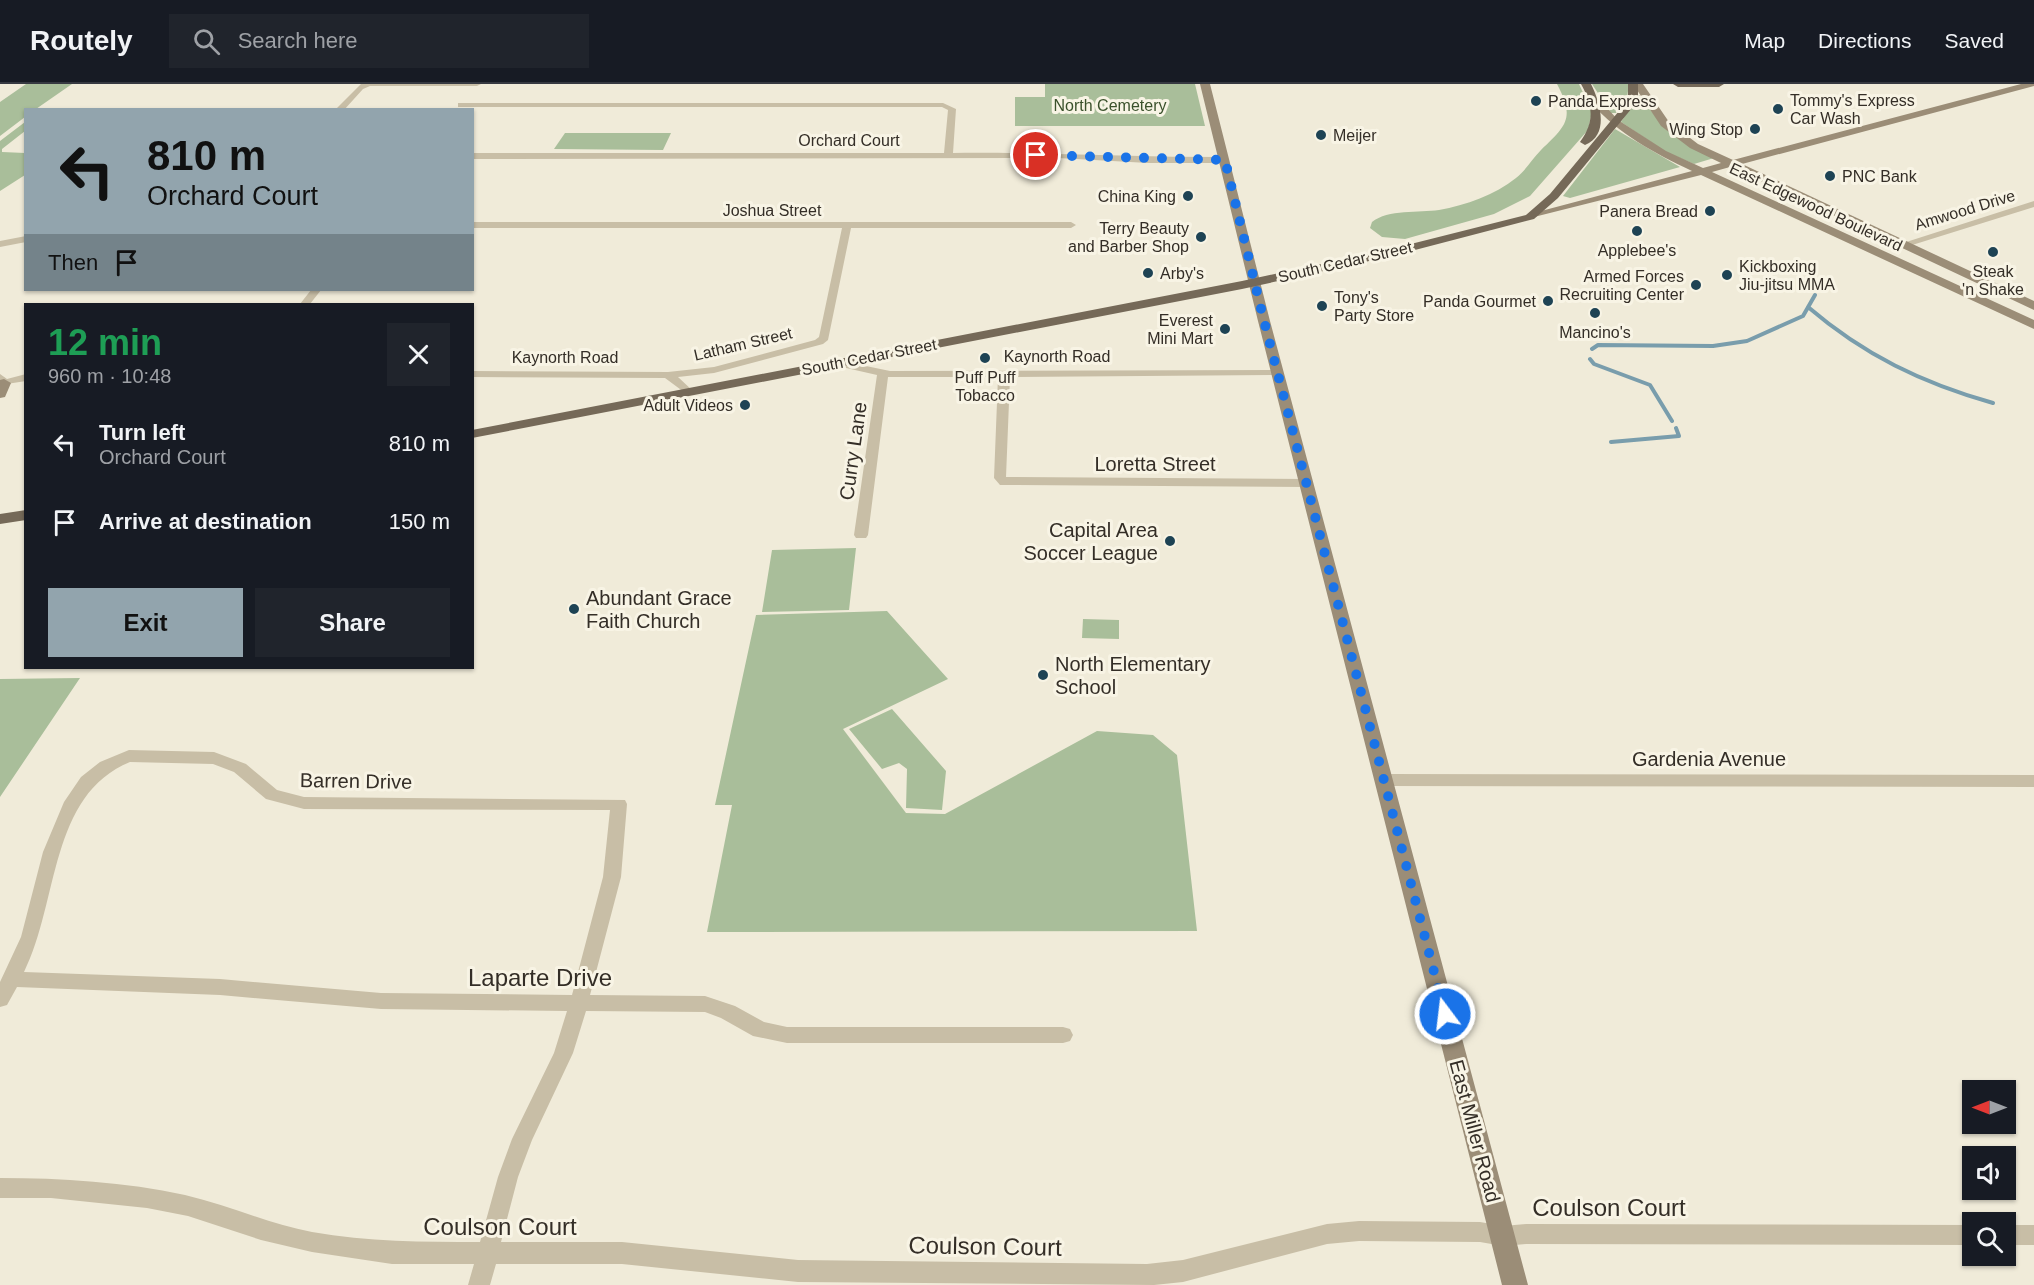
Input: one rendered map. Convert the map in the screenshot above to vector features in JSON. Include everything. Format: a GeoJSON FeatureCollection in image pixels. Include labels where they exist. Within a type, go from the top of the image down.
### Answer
{"type":"FeatureCollection","features":[{"type":"Feature","properties":{"kind":"main road"},"geometry":{"type":"LineString","coordinates":[[1474,231],[1487,220],[1531,201],[1547,188],[1596,127],[1598,114],[1596,101],[1586,84]]}},
{"type":"Feature","properties":{"kind":"main road"},"geometry":{"type":"LineString","coordinates":[[1530,217],[1554,196],[1632,99],[1633,84]]}},
{"type":"Feature","properties":{"kind":"main road"},"geometry":{"type":"LineString","coordinates":[[1678,84],[1719,84]]}},
{"type":"Feature","properties":{"kind":"main road","name":"South Cedar Street"},"geometry":{"type":"LineString","coordinates":[[474,434],[1255,282],[1530,217]]}},
{"type":"Feature","properties":{"kind":"main road"},"geometry":{"type":"LineString","coordinates":[[0,519],[24,515]]}},
{"type":"Feature","properties":{"kind":"street"},"geometry":{"type":"LineString","coordinates":[[341,108],[360,87],[369,84],[477,84]]}},
{"type":"Feature","properties":{"kind":"street"},"geometry":{"type":"LineString","coordinates":[[460,107],[477,84]]}},
{"type":"Feature","properties":{"kind":"street","name":"East Miller Road"},"geometry":{"type":"LineString","coordinates":[[1205,84],[1515,1285]]}},
{"type":"Feature","properties":{"kind":"street","name":"East Edgewood Boulevard"},"geometry":{"type":"LineString","coordinates":[[1638,84],[1663,121],[1675,133],[1731,164],[1905,244],[2034,308]]}},
{"type":"Feature","properties":{"kind":"street","name":"South Cedar Street"},"geometry":{"type":"LineString","coordinates":[[1530,217],[2032,84]]}},
{"type":"Feature","properties":{"kind":"street","name":"East Edgewood Boulevard"},"geometry":{"type":"LineString","coordinates":[[1596,101],[1614,122],[1642,142],[1841,237],[2034,323]]}},
{"type":"Feature","properties":{"kind":"street"},"geometry":{"type":"LineString","coordinates":[[460,107],[948,106],[952,109],[948,155]]}},
{"type":"Feature","properties":{"kind":"street","name":"Orchard Court"},"geometry":{"type":"LineString","coordinates":[[474,156],[1058,155],[1148,160],[1225,160]]}},
{"type":"Feature","properties":{"kind":"street"},"geometry":{"type":"LineString","coordinates":[[1755,196],[1759,190],[1784,192],[1848,222],[1875,230]]}},
{"type":"Feature","properties":{"kind":"street","name":"Amwood Drive"},"geometry":{"type":"LineString","coordinates":[[1905,244],[2034,204]]}},
{"type":"Feature","properties":{"kind":"street","name":"Joshua Street"},"geometry":{"type":"LineString","coordinates":[[474,225],[1071,225]]}},
{"type":"Feature","properties":{"kind":"street","name":"Latham Street"},"geometry":{"type":"LineString","coordinates":[[668,375],[714,370],[811,345],[824,338],[847,225]]}},
{"type":"Feature","properties":{"kind":"street"},"geometry":{"type":"LineString","coordinates":[[1841,237],[1948,282],[1972,285],[1975,280],[1973,277]]}},
{"type":"Feature","properties":{"kind":"street"},"geometry":{"type":"LineString","coordinates":[[0,244],[24,239]]}},
{"type":"Feature","properties":{"kind":"street"},"geometry":{"type":"LineString","coordinates":[[306,303],[315,291]]}},
{"type":"Feature","properties":{"kind":"street"},"geometry":{"type":"LineString","coordinates":[[1988,304],[1987,296],[2000,296],[2034,308]]}},
{"type":"Feature","properties":{"kind":"street","name":"Kaynorth Road"},"geometry":{"type":"LineString","coordinates":[[837,363],[883,373],[1278,372]]}},
{"type":"Feature","properties":{"kind":"street","name":"Curry Lane"},"geometry":{"type":"LineString","coordinates":[[861,535],[883,373]]}},
{"type":"Feature","properties":{"kind":"street","name":"Loretta Street"},"geometry":{"type":"LineString","coordinates":[[1004,373],[1000,478],[1004,482],[1307,483]]}},
{"type":"Feature","properties":{"kind":"street","name":"Kaynorth Road"},"geometry":{"type":"LineString","coordinates":[[474,374],[668,375]]}},
{"type":"Feature","properties":{"kind":"street"},"geometry":{"type":"LineString","coordinates":[[668,375],[688,392]]}},
{"type":"Feature","properties":{"kind":"street"},"geometry":{"type":"LineString","coordinates":[[1,385],[24,378]]}},
{"type":"Feature","properties":{"kind":"street","name":"Barren Drive"},"geometry":{"type":"LineString","coordinates":[[13,979],[33,931],[54,841],[63,819],[92,774],[107,762],[129,756],[214,758],[240,768],[272,795],[304,803],[620,804],[612,877],[579,1003]]}},
{"type":"Feature","properties":{"kind":"street","name":"Gardenia Avenue"},"geometry":{"type":"LineString","coordinates":[[1384,780],[2034,781]]}},
{"type":"Feature","properties":{"kind":"street"},"geometry":{"type":"LineString","coordinates":[[0,999],[13,979]]}},
{"type":"Feature","properties":{"kind":"street","name":"Laparte Drive"},"geometry":{"type":"LineString","coordinates":[[13,979],[220,987],[381,1001],[705,1004],[728,1012],[760,1029],[787,1035],[1063,1035]]}},
{"type":"Feature","properties":{"kind":"street"},"geometry":{"type":"LineString","coordinates":[[478,1285],[511,1168],[563,1053],[579,1003]]}},
{"type":"Feature","properties":{"kind":"street","name":"Coulson Court"},"geometry":{"type":"LineString","coordinates":[[0,1188],[51,1188],[147,1198],[188,1206],[261,1230],[312,1242],[380,1252],[622,1253],[798,1271],[1147,1275],[1183,1271],[1327,1234],[1359,1231],[1447,1232],[1503,1236],[1526,1234],[1962,1235]]}},
{"type":"Feature","properties":{"kind":"street"},"geometry":{"type":"LineString","coordinates":[[2016,1235],[2034,1235]]}},
{"type":"Feature","properties":{"kind":"green space"},"geometry":{"type":"Polygon","coordinates":[[[26,84],[72,84],[37,108],[24,108],[24,118],[0,136],[0,102],[26,84]]]}},
{"type":"Feature","properties":{"kind":"green space","name":"North Cemetery"},"geometry":{"type":"Polygon","coordinates":[[[1045,84],[1195,84],[1205,126],[1015,126],[1015,97],[1045,97],[1045,84]]]}},
{"type":"Feature","properties":{"kind":"green space"},"geometry":{"type":"Polygon","coordinates":[[[1557,84],[1579,84],[1592,112],[1588,130],[1530,196],[1494,214],[1405,239],[1382,237],[1370,228],[1372,222],[1386,215],[1439,210],[1470,202],[1490,194],[1516,178],[1562,127],[1567,113],[1557,84]]]}},
{"type":"Feature","properties":{"kind":"green space"},"geometry":{"type":"Polygon","coordinates":[[[1592,84],[1629,84],[1627,98],[1616,113],[1611,113],[1592,84]]]}},
{"type":"Feature","properties":{"kind":"green space"},"geometry":{"type":"Polygon","coordinates":[[[1639,95],[1659,121],[1714,158],[1694,164],[1666,152],[1621,122],[1639,95]]]}},
{"type":"Feature","properties":{"kind":"green space"},"geometry":{"type":"Polygon","coordinates":[[[24,123],[24,132],[2,149],[2,152],[24,153],[24,176],[0,191],[0,141],[24,123]]]}},
{"type":"Feature","properties":{"kind":"green space"},"geometry":{"type":"Polygon","coordinates":[[[1615,129],[1680,167],[1570,198],[1563,196],[1615,129]]]}},
{"type":"Feature","properties":{"kind":"green space"},"geometry":{"type":"Polygon","coordinates":[[[565,133],[671,133],[663,150],[554,149],[565,133]]]}},
{"type":"Feature","properties":{"kind":"green space"},"geometry":{"type":"Polygon","coordinates":[[[856,548],[849,610],[762,612],[772,550],[856,548]]]}},
{"type":"Feature","properties":{"kind":"green space"},"geometry":{"type":"Polygon","coordinates":[[[887,611],[948,679],[843,729],[906,813],[945,814],[1097,731],[1153,735],[1177,755],[1197,931],[707,932],[732,805],[715,805],[756,615],[887,611]]]}},
{"type":"Feature","properties":{"kind":"green space"},"geometry":{"type":"Polygon","coordinates":[[[1083,619],[1119,620],[1119,639],[1082,638],[1083,619]]]}},
{"type":"Feature","properties":{"kind":"green space"},"geometry":{"type":"Polygon","coordinates":[[[80,678],[0,797],[0,679],[80,678]]]}},
{"type":"Feature","properties":{"kind":"green space"},"geometry":{"type":"Polygon","coordinates":[[[892,709],[946,771],[942,810],[906,808],[907,769],[899,763],[882,769],[849,729],[892,709]]]}},
{"type":"Feature","properties":{"kind":"waterway"},"geometry":{"type":"LineString","coordinates":[[1808,307],[1815,295]]}},
{"type":"Feature","properties":{"kind":"waterway"},"geometry":{"type":"LineString","coordinates":[[1592,349],[1598,345],[1713,346],[1747,341],[1803,316],[1808,307]]}},
{"type":"Feature","properties":{"kind":"waterway"},"geometry":{"type":"LineString","coordinates":[[1808,307],[1851,339],[1895,366],[1942,386],[1993,403]]}},
{"type":"Feature","properties":{"kind":"waterway"},"geometry":{"type":"LineString","coordinates":[[1590,359],[1594,364],[1650,385],[1672,421]]}},
{"type":"Feature","properties":{"kind":"waterway"},"geometry":{"type":"LineString","coordinates":[[1611,442],[1679,436],[1676,428]]}},
{"type":"Feature","properties":{"kind":"place","name":"Panda Express"},"geometry":{"type":"Point","coordinates":[1536,101]}},
{"type":"Feature","properties":{"kind":"place","name":"Tommy's Express Car Wash"},"geometry":{"type":"Point","coordinates":[1778,109]}},
{"type":"Feature","properties":{"kind":"place","name":"Wing Stop"},"geometry":{"type":"Point","coordinates":[1755,129]}},
{"type":"Feature","properties":{"kind":"place","name":"Meijer"},"geometry":{"type":"Point","coordinates":[1321,135]}},
{"type":"Feature","properties":{"kind":"place","name":"PNC Bank"},"geometry":{"type":"Point","coordinates":[1830,176]}},
{"type":"Feature","properties":{"kind":"place","name":"China King"},"geometry":{"type":"Point","coordinates":[1188,196]}},
{"type":"Feature","properties":{"kind":"place","name":"Panera Bread"},"geometry":{"type":"Point","coordinates":[1710,211]}},
{"type":"Feature","properties":{"kind":"place","name":"Applebee's"},"geometry":{"type":"Point","coordinates":[1637,231]}},
{"type":"Feature","properties":{"kind":"place","name":"Terry Beauty and Barber Shop"},"geometry":{"type":"Point","coordinates":[1201,237]}},
{"type":"Feature","properties":{"kind":"place","name":"Steak 'n Shake"},"geometry":{"type":"Point","coordinates":[1993,252]}},
{"type":"Feature","properties":{"kind":"place","name":"Arby's"},"geometry":{"type":"Point","coordinates":[1148,273]}},
{"type":"Feature","properties":{"kind":"place","name":"Kickboxing Jiu-jitsu MMA"},"geometry":{"type":"Point","coordinates":[1727,275]}},
{"type":"Feature","properties":{"kind":"place","name":"Armed Forces Recruiting Center"},"geometry":{"type":"Point","coordinates":[1696,285]}},
{"type":"Feature","properties":{"kind":"place","name":"Panda Gourmet"},"geometry":{"type":"Point","coordinates":[1548,301]}},
{"type":"Feature","properties":{"kind":"place","name":"Tony's Party Store"},"geometry":{"type":"Point","coordinates":[1322,306]}},
{"type":"Feature","properties":{"kind":"place","name":"Mancino's"},"geometry":{"type":"Point","coordinates":[1595,313]}},
{"type":"Feature","properties":{"kind":"place","name":"Everest Mini Mart"},"geometry":{"type":"Point","coordinates":[1225,329]}},
{"type":"Feature","properties":{"kind":"place","name":"Puff Puff Tobacco"},"geometry":{"type":"Point","coordinates":[985,358]}},
{"type":"Feature","properties":{"kind":"place","name":"Adult Videos"},"geometry":{"type":"Point","coordinates":[745,405]}},
{"type":"Feature","properties":{"kind":"place","name":"Capital Area Soccer League"},"geometry":{"type":"Point","coordinates":[1170,541]}},
{"type":"Feature","properties":{"kind":"place","name":"Abundant Grace Faith Church"},"geometry":{"type":"Point","coordinates":[574,609]}},
{"type":"Feature","properties":{"kind":"place","name":"North Elementary School"},"geometry":{"type":"Point","coordinates":[1043,675]}},
{"type":"Feature","properties":{"kind":"route"},"geometry":{"type":"LineString","coordinates":[[1036,155],[1148,160],[1225,160],[1264,321],[1445,1014]]}}]}
